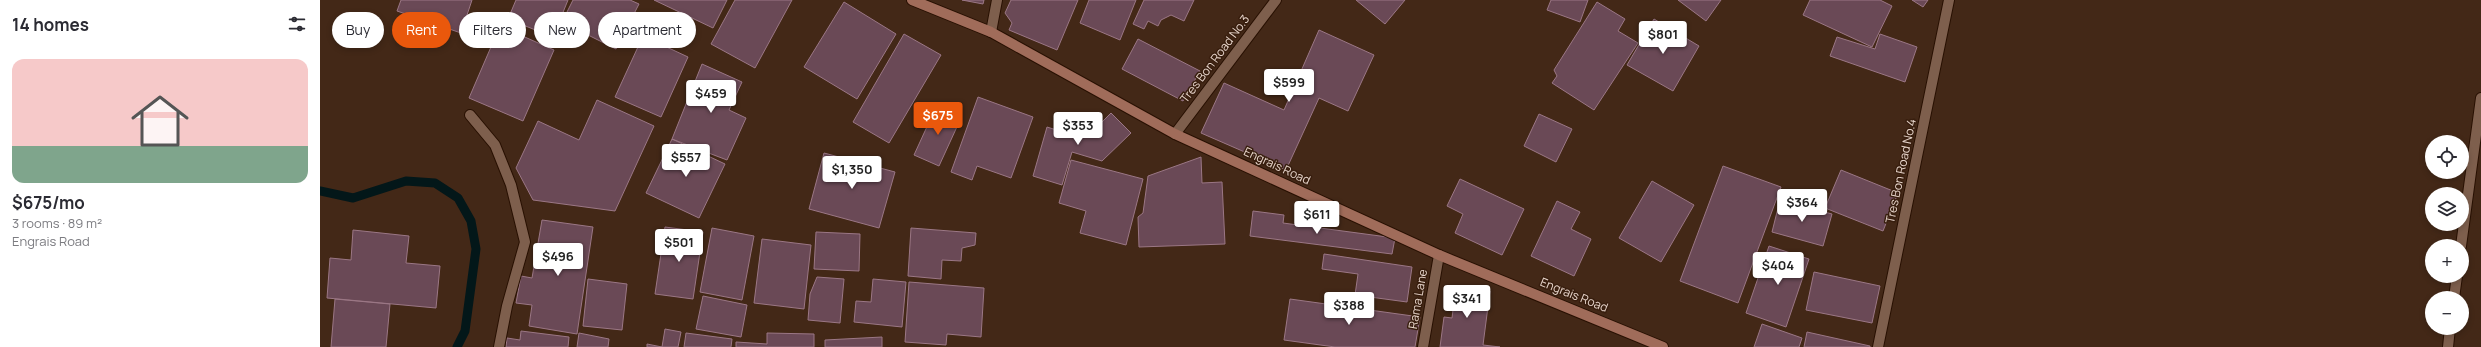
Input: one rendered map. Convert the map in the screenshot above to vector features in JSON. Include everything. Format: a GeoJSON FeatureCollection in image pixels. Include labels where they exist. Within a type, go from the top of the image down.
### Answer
{"type":"FeatureCollection","features":[{"type":"Feature","properties":{"kind":"street","name":"Engrais Road"},"geometry":{"type":"LineString","coordinates":[[912,0],[991,32],[1175,134],[1439,255],[1663,347]]}},
{"type":"Feature","properties":{"kind":"street"},"geometry":{"type":"LineString","coordinates":[[991,32],[998,0]]}},
{"type":"Feature","properties":{"kind":"street","name":"Tres Bon Road No.3"},"geometry":{"type":"LineString","coordinates":[[1175,134],[1276,0]]}},
{"type":"Feature","properties":{"kind":"street","name":"Tres Bon Road No.4"},"geometry":{"type":"LineString","coordinates":[[1878,347],[1949,0]]}},
{"type":"Feature","properties":{"kind":"street"},"geometry":{"type":"LineString","coordinates":[[2462,239],[2481,98]]}},
{"type":"Feature","properties":{"kind":"street"},"geometry":{"type":"LineString","coordinates":[[470,115],[495,145],[511,185],[525,242],[507,306],[499,347]]}},
{"type":"Feature","properties":{"kind":"street","name":"Rama Lane"},"geometry":{"type":"LineString","coordinates":[[1423,347],[1439,255]]}},
{"type":"Feature","properties":{"kind":"street"},"geometry":{"type":"LineString","coordinates":[[2448,347],[2449,335]]}},
{"type":"Feature","properties":{"kind":"building"},"geometry":{"type":"Polygon","coordinates":[[[401,0],[472,0],[468,12],[459,12],[459,32],[451,30],[451,12],[397,11],[401,0]]]}},
{"type":"Feature","properties":{"kind":"building"},"geometry":{"type":"Polygon","coordinates":[[[516,0],[568,0],[563,12],[534,12],[534,29],[526,26],[526,12],[511,12],[516,0]]]}},
{"type":"Feature","properties":{"kind":"building"},"geometry":{"type":"Polygon","coordinates":[[[573,0],[630,0],[639,4],[635,12],[598,12],[598,40],[590,36],[590,12],[567,12],[573,0]]]}},
{"type":"Feature","properties":{"kind":"building"},"geometry":{"type":"Polygon","coordinates":[[[654,0],[727,0],[713,28],[696,20],[696,12],[679,12],[654,0]]]}},
{"type":"Feature","properties":{"kind":"building"},"geometry":{"type":"Polygon","coordinates":[[[735,0],[792,0],[755,68],[711,44],[735,0]]]}},
{"type":"Feature","properties":{"kind":"building"},"geometry":{"type":"Polygon","coordinates":[[[962,0],[984,0],[983,4],[962,0]]]}},
{"type":"Feature","properties":{"kind":"building"},"geometry":{"type":"Polygon","coordinates":[[[1011,0],[1078,0],[1057,50],[1009,30],[1012,23],[1005,13],[1011,0]]]}},
{"type":"Feature","properties":{"kind":"building"},"geometry":{"type":"Polygon","coordinates":[[[1089,0],[1136,0],[1120,40],[1080,23],[1089,0]]]}},
{"type":"Feature","properties":{"kind":"building"},"geometry":{"type":"Polygon","coordinates":[[[1144,0],[1194,0],[1184,21],[1171,15],[1161,20],[1158,26],[1148,21],[1144,29],[1133,24],[1144,0]]]}},
{"type":"Feature","properties":{"kind":"building"},"geometry":{"type":"Polygon","coordinates":[[[1356,0],[1405,0],[1385,24],[1356,0]]]}},
{"type":"Feature","properties":{"kind":"building"},"geometry":{"type":"Polygon","coordinates":[[[1551,0],[1588,0],[1580,22],[1547,10],[1551,0]]]}},
{"type":"Feature","properties":{"kind":"building"},"geometry":{"type":"Polygon","coordinates":[[[1678,0],[1721,0],[1706,21],[1678,0]]]}},
{"type":"Feature","properties":{"kind":"building"},"geometry":{"type":"Polygon","coordinates":[[[1810,0],[1880,0],[1892,6],[1872,47],[1803,15],[1810,0]]]}},
{"type":"Feature","properties":{"kind":"building"},"geometry":{"type":"Polygon","coordinates":[[[1912,0],[1928,0],[1923,7],[1912,0]]]}},
{"type":"Feature","properties":{"kind":"building"},"geometry":{"type":"Polygon","coordinates":[[[844,2],[896,34],[857,99],[804,67],[844,2]]]}},
{"type":"Feature","properties":{"kind":"building"},"geometry":{"type":"Polygon","coordinates":[[[1597,2],[1625,19],[1618,31],[1638,43],[1594,110],[1552,83],[1557,76],[1554,70],[1597,2]]]}},
{"type":"Feature","properties":{"kind":"building"},"geometry":{"type":"Polygon","coordinates":[[[1654,19],[1699,46],[1673,91],[1627,65],[1654,19]]]}},
{"type":"Feature","properties":{"kind":"building"},"geometry":{"type":"Polygon","coordinates":[[[1319,30],[1374,55],[1348,111],[1319,98],[1286,170],[1201,133],[1224,83],[1284,110],[1319,30]]]}},
{"type":"Feature","properties":{"kind":"building"},"geometry":{"type":"Polygon","coordinates":[[[904,34],[941,55],[889,143],[853,122],[904,34]]]}},
{"type":"Feature","properties":{"kind":"building"},"geometry":{"type":"Polygon","coordinates":[[[1880,34],[1917,47],[1905,82],[1830,56],[1837,37],[1875,49],[1880,34]]]}},
{"type":"Feature","properties":{"kind":"building"},"geometry":{"type":"Polygon","coordinates":[[[526,38],[534,41],[534,48],[550,48],[554,50],[523,121],[469,98],[491,48],[526,48],[526,38]]]}},
{"type":"Feature","properties":{"kind":"building"},"geometry":{"type":"Polygon","coordinates":[[[1138,39],[1200,71],[1183,101],[1122,69],[1138,39]]]}},
{"type":"Feature","properties":{"kind":"building"},"geometry":{"type":"Polygon","coordinates":[[[637,48],[669,48],[688,57],[661,117],[615,97],[637,48]]]}},
{"type":"Feature","properties":{"kind":"building"},"geometry":{"type":"Polygon","coordinates":[[[702,64],[742,82],[729,110],[746,118],[727,160],[672,139],[702,64]]]}},
{"type":"Feature","properties":{"kind":"building"},"geometry":{"type":"Polygon","coordinates":[[[978,97],[1033,117],[1011,178],[977,166],[972,180],[951,172],[978,97]]]}},
{"type":"Feature","properties":{"kind":"building"},"geometry":{"type":"Polygon","coordinates":[[[597,100],[654,126],[615,211],[533,200],[516,168],[538,121],[579,140],[597,100]]]}},
{"type":"Feature","properties":{"kind":"building"},"geometry":{"type":"Polygon","coordinates":[[[936,107],[961,118],[939,166],[914,155],[936,107]]]}},
{"type":"Feature","properties":{"kind":"building"},"geometry":{"type":"Polygon","coordinates":[[[1087,113],[1098,126],[1111,113],[1131,133],[1102,161],[1072,152],[1062,185],[1033,176],[1047,127],[1063,132],[1065,125],[1082,129],[1087,113]]]}},
{"type":"Feature","properties":{"kind":"building"},"geometry":{"type":"Polygon","coordinates":[[[1539,114],[1572,129],[1556,162],[1524,146],[1539,114]]]}},
{"type":"Feature","properties":{"kind":"building"},"geometry":{"type":"Polygon","coordinates":[[[672,139],[725,164],[699,218],[646,193],[672,139]]]}},
{"type":"Feature","properties":{"kind":"building"},"geometry":{"type":"Polygon","coordinates":[[[824,153],[895,172],[879,228],[809,209],[824,153]]]}},
{"type":"Feature","properties":{"kind":"building"},"geometry":{"type":"Polygon","coordinates":[[[1201,157],[1202,183],[1222,182],[1225,244],[1139,247],[1138,217],[1143,213],[1148,176],[1201,157]]]}},
{"type":"Feature","properties":{"kind":"building"},"geometry":{"type":"Polygon","coordinates":[[[1071,160],[1143,179],[1126,245],[1080,233],[1086,211],[1059,203],[1071,160]]]}},
{"type":"Feature","properties":{"kind":"building"},"geometry":{"type":"Polygon","coordinates":[[[1723,166],[1781,187],[1738,303],[1680,281],[1723,166]]]}},
{"type":"Feature","properties":{"kind":"building"},"geometry":{"type":"Polygon","coordinates":[[[1841,170],[1898,193],[1883,231],[1825,208],[1841,170]]]}},
{"type":"Feature","properties":{"kind":"building"},"geometry":{"type":"Polygon","coordinates":[[[1460,179],[1524,209],[1502,255],[1455,233],[1463,214],[1447,206],[1460,179]]]}},
{"type":"Feature","properties":{"kind":"building"},"geometry":{"type":"Polygon","coordinates":[[[1652,181],[1694,205],[1661,262],[1619,238],[1652,181]]]}},
{"type":"Feature","properties":{"kind":"building"},"geometry":{"type":"Polygon","coordinates":[[[1780,200],[1832,214],[1823,246],[1772,232],[1780,200]]]}},
{"type":"Feature","properties":{"kind":"building"},"geometry":{"type":"Polygon","coordinates":[[[1557,201],[1580,212],[1571,229],[1591,239],[1574,276],[1531,256],[1557,201]]]}},
{"type":"Feature","properties":{"kind":"building"},"geometry":{"type":"Polygon","coordinates":[[[1253,211],[1284,215],[1283,223],[1395,238],[1392,254],[1250,236],[1253,211]]]}},
{"type":"Feature","properties":{"kind":"building"},"geometry":{"type":"Polygon","coordinates":[[[542,220],[593,227],[577,334],[529,326],[532,305],[516,303],[521,276],[532,278],[542,220]]]}},
{"type":"Feature","properties":{"kind":"building"},"geometry":{"type":"Polygon","coordinates":[[[665,227],[703,232],[693,299],[655,294],[665,227]]]}},
{"type":"Feature","properties":{"kind":"building"},"geometry":{"type":"Polygon","coordinates":[[[712,228],[754,236],[742,300],[700,292],[712,228]]]}},
{"type":"Feature","properties":{"kind":"building"},"geometry":{"type":"Polygon","coordinates":[[[911,228],[976,233],[975,245],[962,248],[961,261],[942,260],[941,279],[908,276],[911,228]]]}},
{"type":"Feature","properties":{"kind":"building"},"geometry":{"type":"Polygon","coordinates":[[[353,230],[409,236],[406,263],[440,266],[436,308],[327,298],[330,258],[351,260],[353,230]]]}},
{"type":"Feature","properties":{"kind":"building"},"geometry":{"type":"Polygon","coordinates":[[[816,232],[860,234],[859,271],[814,269],[816,232]]]}},
{"type":"Feature","properties":{"kind":"building"},"geometry":{"type":"Polygon","coordinates":[[[762,239],[811,245],[804,309],[754,303],[762,239]]]}},
{"type":"Feature","properties":{"kind":"building"},"geometry":{"type":"Polygon","coordinates":[[[1769,246],[1809,259],[1786,327],[1746,313],[1769,246]]]}},
{"type":"Feature","properties":{"kind":"building"},"geometry":{"type":"Polygon","coordinates":[[[1324,254],[1412,267],[1407,302],[1355,295],[1358,274],[1322,269],[1324,254]]]}},
{"type":"Feature","properties":{"kind":"building"},"geometry":{"type":"Polygon","coordinates":[[[1814,272],[1880,286],[1872,323],[1806,310],[1814,272]]]}},
{"type":"Feature","properties":{"kind":"building"},"geometry":{"type":"Polygon","coordinates":[[[817,277],[844,279],[840,323],[808,320],[810,294],[817,277]]]}},
{"type":"Feature","properties":{"kind":"building"},"geometry":{"type":"Polygon","coordinates":[[[588,279],[627,284],[622,330],[583,326],[588,279]]]}},
{"type":"Feature","properties":{"kind":"building"},"geometry":{"type":"Polygon","coordinates":[[[873,279],[906,282],[902,327],[854,322],[856,301],[871,302],[873,279]]]}},
{"type":"Feature","properties":{"kind":"building"},"geometry":{"type":"Polygon","coordinates":[[[909,282],[984,288],[981,337],[947,334],[946,345],[905,342],[909,282]]]}},
{"type":"Feature","properties":{"kind":"building"},"geometry":{"type":"Polygon","coordinates":[[[1456,286],[1490,291],[1483,345],[1500,347],[1440,347],[1444,317],[1452,318],[1456,286]]]}},
{"type":"Feature","properties":{"kind":"building"},"geometry":{"type":"Polygon","coordinates":[[[703,296],[747,305],[741,337],[696,329],[703,296]]]}},
{"type":"Feature","properties":{"kind":"building"},"geometry":{"type":"Polygon","coordinates":[[[335,299],[390,304],[386,347],[331,347],[335,299]]]}},
{"type":"Feature","properties":{"kind":"building"},"geometry":{"type":"Polygon","coordinates":[[[1290,299],[1420,317],[1415,347],[1335,347],[1284,340],[1290,299]]]}},
{"type":"Feature","properties":{"kind":"building"},"geometry":{"type":"Polygon","coordinates":[[[1762,324],[1802,338],[1799,347],[1754,347],[1762,324]]]}},
{"type":"Feature","properties":{"kind":"building"},"geometry":{"type":"Polygon","coordinates":[[[665,329],[681,332],[678,347],[662,347],[665,329]]]}},
{"type":"Feature","properties":{"kind":"building"},"geometry":{"type":"Polygon","coordinates":[[[521,331],[569,337],[568,347],[506,347],[507,338],[520,340],[521,331]]]}},
{"type":"Feature","properties":{"kind":"building"},"geometry":{"type":"Polygon","coordinates":[[[1807,332],[1870,346],[1870,347],[1804,347],[1807,332]]]}},
{"type":"Feature","properties":{"kind":"building"},"geometry":{"type":"Polygon","coordinates":[[[579,333],[609,339],[608,347],[577,347],[579,333]]]}},
{"type":"Feature","properties":{"kind":"building"},"geometry":{"type":"Polygon","coordinates":[[[686,333],[732,339],[731,347],[684,347],[686,333]]]}},
{"type":"Feature","properties":{"kind":"building"},"geometry":{"type":"Polygon","coordinates":[[[767,333],[814,334],[814,347],[736,347],[736,342],[767,344],[767,333]]]}},
{"type":"Feature","properties":{"kind":"building"},"geometry":{"type":"Polygon","coordinates":[[[882,337],[882,347],[825,347],[825,340],[882,337]]]}},
{"type":"Feature","properties":{"kind":"building"},"geometry":{"type":"Polygon","coordinates":[[[647,344],[662,347],[647,347],[647,344]]]}},
{"type":"Feature","properties":{"kind":"waterway"},"geometry":{"type":"LineString","coordinates":[[320,191],[353,198],[406,181],[435,183],[458,198],[471,221],[476,249],[465,331],[457,347]]}}]}
